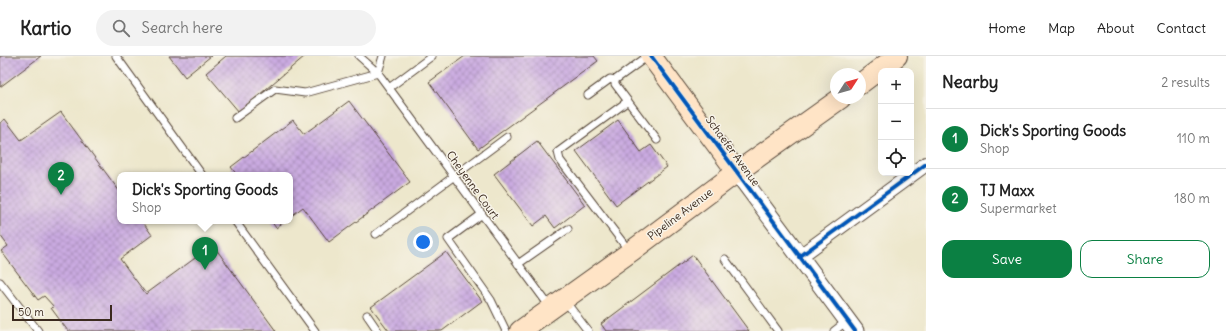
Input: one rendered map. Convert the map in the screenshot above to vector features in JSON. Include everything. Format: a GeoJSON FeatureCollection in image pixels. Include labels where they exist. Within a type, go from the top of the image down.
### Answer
{"type":"FeatureCollection","features":[{"type":"Feature","properties":{"kind":"main road","name":"Schaefer Avenue"},"geometry":{"type":"LineString","coordinates":[[650,56],[737,172]]}},
{"type":"Feature","properties":{"kind":"main road"},"geometry":{"type":"LineString","coordinates":[[866,79],[897,56]]}},
{"type":"Feature","properties":{"kind":"main road","name":"Pipeline Avenue"},"geometry":{"type":"LineString","coordinates":[[520,331],[833,104]]}},
{"type":"Feature","properties":{"kind":"street"},"geometry":{"type":"LineString","coordinates":[[799,257],[926,164]]}},
{"type":"Feature","properties":{"kind":"street","name":"Schaefer Avenue"},"geometry":{"type":"LineString","coordinates":[[737,172],[851,326]]}},
{"type":"Feature","properties":{"kind":"lane"},"geometry":{"type":"LineString","coordinates":[[116,56],[200,172]]}},
{"type":"Feature","properties":{"kind":"lane","name":"Cheyenne Court"},"geometry":{"type":"LineString","coordinates":[[359,56],[378,73],[518,264],[558,304],[588,331]]}},
{"type":"Feature","properties":{"kind":"lane"},"geometry":{"type":"LineString","coordinates":[[236,118],[275,89],[304,93],[378,73],[383,56]]}},
{"type":"Feature","properties":{"kind":"lane"},"geometry":{"type":"LineString","coordinates":[[389,88],[432,56]]}},
{"type":"Feature","properties":{"kind":"lane"},"geometry":{"type":"LineString","coordinates":[[588,95],[610,79],[615,80],[650,56]]}},
{"type":"Feature","properties":{"kind":"lane"},"geometry":{"type":"LineString","coordinates":[[615,80],[615,84],[657,140]]}},
{"type":"Feature","properties":{"kind":"lane"},"geometry":{"type":"LineString","coordinates":[[628,101],[558,152],[560,160],[630,252]]}},
{"type":"Feature","properties":{"kind":"lane"},"geometry":{"type":"LineString","coordinates":[[376,234],[507,138]]}},
{"type":"Feature","properties":{"kind":"lane"},"geometry":{"type":"LineString","coordinates":[[482,214],[448,239],[491,300],[506,331]]}},
{"type":"Feature","properties":{"kind":"lane"},"geometry":{"type":"LineString","coordinates":[[237,224],[315,331]]}},
{"type":"Feature","properties":{"kind":"lane"},"geometry":{"type":"LineString","coordinates":[[518,264],[568,229]]}},
{"type":"Feature","properties":{"kind":"lane"},"geometry":{"type":"LineString","coordinates":[[725,258],[778,331]]}},
{"type":"Feature","properties":{"kind":"lane"},"geometry":{"type":"LineString","coordinates":[[0,282],[38,331]]}},
{"type":"Feature","properties":{"kind":"lane"},"geometry":{"type":"LineString","coordinates":[[367,315],[378,331]]}},
{"type":"Feature","properties":{"kind":"lane"},"geometry":{"type":"LineString","coordinates":[[834,331],[851,326]]}},
{"type":"Feature","properties":{"kind":"building"},"geometry":{"type":"Polygon","coordinates":[[[0,56],[41,56],[0,87],[0,56]]]}},
{"type":"Feature","properties":{"kind":"building"},"geometry":{"type":"Polygon","coordinates":[[[169,56],[211,56],[185,77],[169,56]]]}},
{"type":"Feature","properties":{"kind":"building"},"geometry":{"type":"Polygon","coordinates":[[[226,56],[305,56],[239,112],[206,73],[226,56]]]}},
{"type":"Feature","properties":{"kind":"building"},"geometry":{"type":"Polygon","coordinates":[[[465,56],[594,56],[598,61],[478,149],[429,82],[465,56]]]}},
{"type":"Feature","properties":{"kind":"building"},"geometry":{"type":"Polygon","coordinates":[[[349,101],[410,182],[329,242],[303,207],[293,215],[293,172],[235,172],[231,167],[293,120],[304,134],[349,101]]]}},
{"type":"Feature","properties":{"kind":"building"},"geometry":{"type":"Polygon","coordinates":[[[61,112],[117,188],[117,224],[144,224],[152,235],[120,259],[146,294],[213,245],[276,331],[68,331],[51,308],[54,307],[44,296],[38,300],[1,251],[8,246],[0,235],[0,123],[5,119],[21,140],[61,112]]]}},
{"type":"Feature","properties":{"kind":"building"},"geometry":{"type":"Polygon","coordinates":[[[618,120],[641,152],[651,145],[667,167],[616,205],[576,151],[618,120]]]}},
{"type":"Feature","properties":{"kind":"building"},"geometry":{"type":"Polygon","coordinates":[[[537,141],[585,205],[555,228],[546,216],[533,226],[494,174],[537,141]]]}},
{"type":"Feature","properties":{"kind":"building"},"geometry":{"type":"Polygon","coordinates":[[[273,224],[281,224],[276,228],[273,224]]]}},
{"type":"Feature","properties":{"kind":"building"},"geometry":{"type":"Polygon","coordinates":[[[446,252],[482,301],[442,331],[389,331],[371,307],[446,252]]]}},
{"type":"Feature","properties":{"kind":"building"},"geometry":{"type":"Polygon","coordinates":[[[693,255],[749,331],[606,331],[601,324],[693,255]]]}},
{"type":"Feature","properties":{"kind":"cycle path"},"geometry":{"type":"LineString","coordinates":[[651,56],[855,331]]}},
{"type":"Feature","properties":{"kind":"cycle path"},"geometry":{"type":"LineString","coordinates":[[799,257],[926,164]]}},
{"type":"Feature","properties":{"kind":"place","name":"TJ Maxx"},"geometry":{"type":"Point","coordinates":[61,195]}},
{"type":"Feature","properties":{"kind":"place","name":"Dick's Sporting Goods"},"geometry":{"type":"Point","coordinates":[205,270]}}]}
